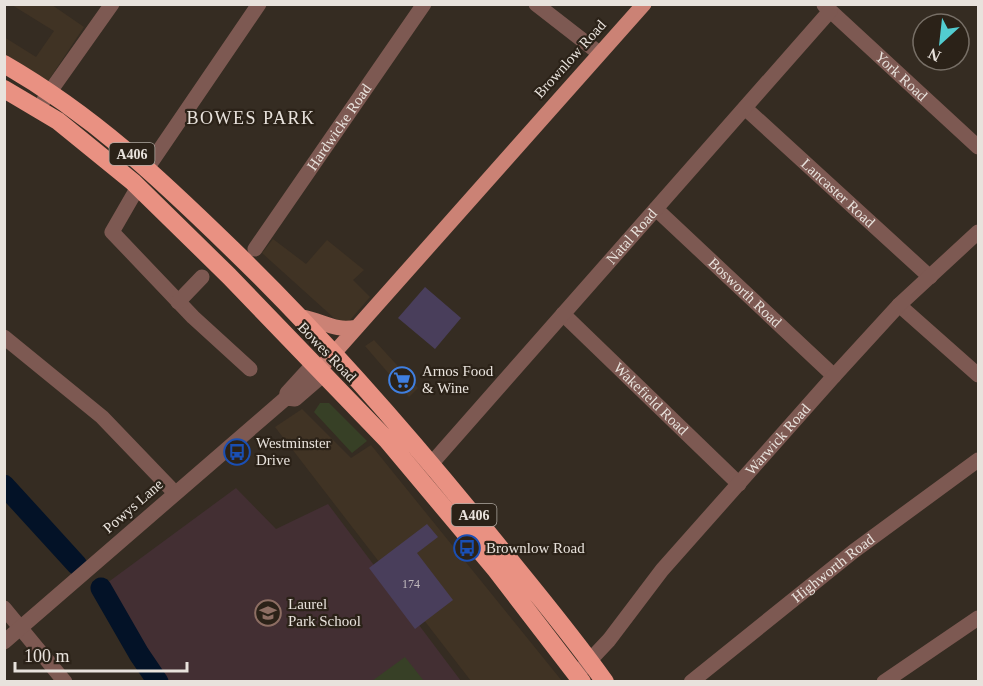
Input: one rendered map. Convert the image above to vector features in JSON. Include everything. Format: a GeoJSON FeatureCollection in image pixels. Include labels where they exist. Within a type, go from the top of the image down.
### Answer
{"type":"FeatureCollection","features":[{"type":"Feature","properties":{"kind":"highway","name":"A406"},"geometry":{"type":"LineString","coordinates":[[4,64],[51,91],[99,126],[250,255],[335,354]]}},
{"type":"Feature","properties":{"kind":"highway","name":"Bowes Road"},"geometry":{"type":"LineString","coordinates":[[4,89],[58,121],[138,187],[319,370],[387,440],[496,570],[580,678]]}},
{"type":"Feature","properties":{"kind":"highway","name":"Bowes Road"},"geometry":{"type":"LineString","coordinates":[[335,354],[432,463],[605,681]]}},
{"type":"Feature","properties":{"kind":"main road","name":"Brownlow Road"},"geometry":{"type":"LineString","coordinates":[[335,354],[644,4]]}},
{"type":"Feature","properties":{"kind":"main road"},"geometry":{"type":"LineString","coordinates":[[301,317],[320,320],[337,329],[357,327]]}},
{"type":"Feature","properties":{"kind":"main road","name":"Powys Lane"},"geometry":{"type":"LineString","coordinates":[[319,370],[335,354]]}},
{"type":"Feature","properties":{"kind":"main road","name":"A406"},"geometry":{"type":"LineString","coordinates":[[335,354],[331,367],[333,372],[372,416],[387,440]]}},
{"type":"Feature","properties":{"kind":"street"},"geometry":{"type":"LineString","coordinates":[[38,110],[112,4]]}},
{"type":"Feature","properties":{"kind":"street"},"geometry":{"type":"LineString","coordinates":[[148,167],[259,4]]}},
{"type":"Feature","properties":{"kind":"street","name":"Hardwicke Road"},"geometry":{"type":"LineString","coordinates":[[250,255],[424,4]]}},
{"type":"Feature","properties":{"kind":"street"},"geometry":{"type":"LineString","coordinates":[[536,4],[599,53]]}},
{"type":"Feature","properties":{"kind":"street","name":"Natal Road"},"geometry":{"type":"LineString","coordinates":[[432,463],[745,108],[827,8]]}},
{"type":"Feature","properties":{"kind":"street","name":"York Road"},"geometry":{"type":"LineString","coordinates":[[827,8],[978,147]]}},
{"type":"Feature","properties":{"kind":"street","name":"Lancaster Road"},"geometry":{"type":"LineString","coordinates":[[745,108],[930,277]]}},
{"type":"Feature","properties":{"kind":"street"},"geometry":{"type":"LineString","coordinates":[[138,187],[112,232],[178,302],[250,369]]}},
{"type":"Feature","properties":{"kind":"street","name":"Bosworth Road"},"geometry":{"type":"LineString","coordinates":[[656,209],[834,376]]}},
{"type":"Feature","properties":{"kind":"street","name":"Warwick Road"},"geometry":{"type":"LineString","coordinates":[[580,678],[590,660],[609,640],[662,570],[834,376],[899,305],[978,232]]}},
{"type":"Feature","properties":{"kind":"street"},"geometry":{"type":"LineString","coordinates":[[178,302],[202,278]]}},
{"type":"Feature","properties":{"kind":"street"},"geometry":{"type":"LineString","coordinates":[[899,305],[978,375]]}},
{"type":"Feature","properties":{"kind":"street","name":"Wakefield Road"},"geometry":{"type":"LineString","coordinates":[[563,314],[739,484]]}},
{"type":"Feature","properties":{"kind":"street"},"geometry":{"type":"LineString","coordinates":[[4,337],[102,417],[176,493]]}},
{"type":"Feature","properties":{"kind":"street","name":"Powys Lane"},"geometry":{"type":"LineString","coordinates":[[4,642],[286,398],[295,399],[317,380],[319,370]]}},
{"type":"Feature","properties":{"kind":"street","name":"Highworth Road"},"geometry":{"type":"LineString","coordinates":[[692,681],[854,550],[978,460]]}},
{"type":"Feature","properties":{"kind":"street"},"geometry":{"type":"LineString","coordinates":[[4,608],[65,681]]}},
{"type":"Feature","properties":{"kind":"street"},"geometry":{"type":"LineString","coordinates":[[884,681],[978,618]]}},
{"type":"Feature","properties":{"kind":"shaded area"},"geometry":{"type":"Polygon","coordinates":[[[12,5],[52,5],[84,27],[48,81],[5,54],[4,37],[36,57],[54,31],[12,5]]]}},
{"type":"Feature","properties":{"kind":"shaded area"},"geometry":{"type":"Polygon","coordinates":[[[273,239],[306,264],[327,240],[364,270],[353,280],[370,297],[344,327],[262,253],[273,239]]]}},
{"type":"Feature","properties":{"kind":"shaded area"},"geometry":{"type":"Polygon","coordinates":[[[374,340],[418,388],[409,397],[365,346],[374,340]]]}},
{"type":"Feature","properties":{"kind":"shaded area"},"geometry":{"type":"Polygon","coordinates":[[[302,409],[351,458],[371,445],[562,681],[471,681],[275,427],[302,409]]]}},
{"type":"Feature","properties":{"kind":"shaded area","name":"Laurel Park School"},"geometry":{"type":"Polygon","coordinates":[[[236,488],[276,529],[328,504],[461,681],[168,681],[147,652],[107,583],[236,488]]]}},
{"type":"Feature","properties":{"kind":"green space"},"geometry":{"type":"Polygon","coordinates":[[[320,403],[329,403],[367,441],[352,453],[314,412],[320,403]]]}},
{"type":"Feature","properties":{"kind":"green space"},"geometry":{"type":"Polygon","coordinates":[[[4,479],[27,504],[22,509],[5,491],[4,479]]]}},
{"type":"Feature","properties":{"kind":"green space"},"geometry":{"type":"Polygon","coordinates":[[[405,657],[424,681],[372,681],[405,657]]]}},
{"type":"Feature","properties":{"kind":"building"},"geometry":{"type":"Polygon","coordinates":[[[425,287],[461,318],[435,349],[398,318],[425,287]]]}},
{"type":"Feature","properties":{"kind":"building"},"geometry":{"type":"Polygon","coordinates":[[[427,524],[438,537],[417,553],[453,600],[415,629],[369,568],[427,524]]]}},
{"type":"Feature","properties":{"kind":"waterway"},"geometry":{"type":"LineString","coordinates":[[4,485],[77,565]]}},
{"type":"Feature","properties":{"kind":"waterway"},"geometry":{"type":"LineString","coordinates":[[101,588],[158,682]]}},
{"type":"Feature","properties":{"kind":"place","name":"Arnos Food & Wine"},"geometry":{"type":"Point","coordinates":[402,380]}},
{"type":"Feature","properties":{"kind":"place","name":"Westminster Drive"},"geometry":{"type":"Point","coordinates":[237,452]}},
{"type":"Feature","properties":{"kind":"place","name":"Brownlow Road"},"geometry":{"type":"Point","coordinates":[467,548]}},
{"type":"Feature","properties":{"kind":"place","name":"Laurel Park School"},"geometry":{"type":"Point","coordinates":[268,613]}},
{"type":"Feature","properties":{"kind":"district","name":"BOWES PARK"},"geometry":{"type":"Point","coordinates":[251,118]}}]}
